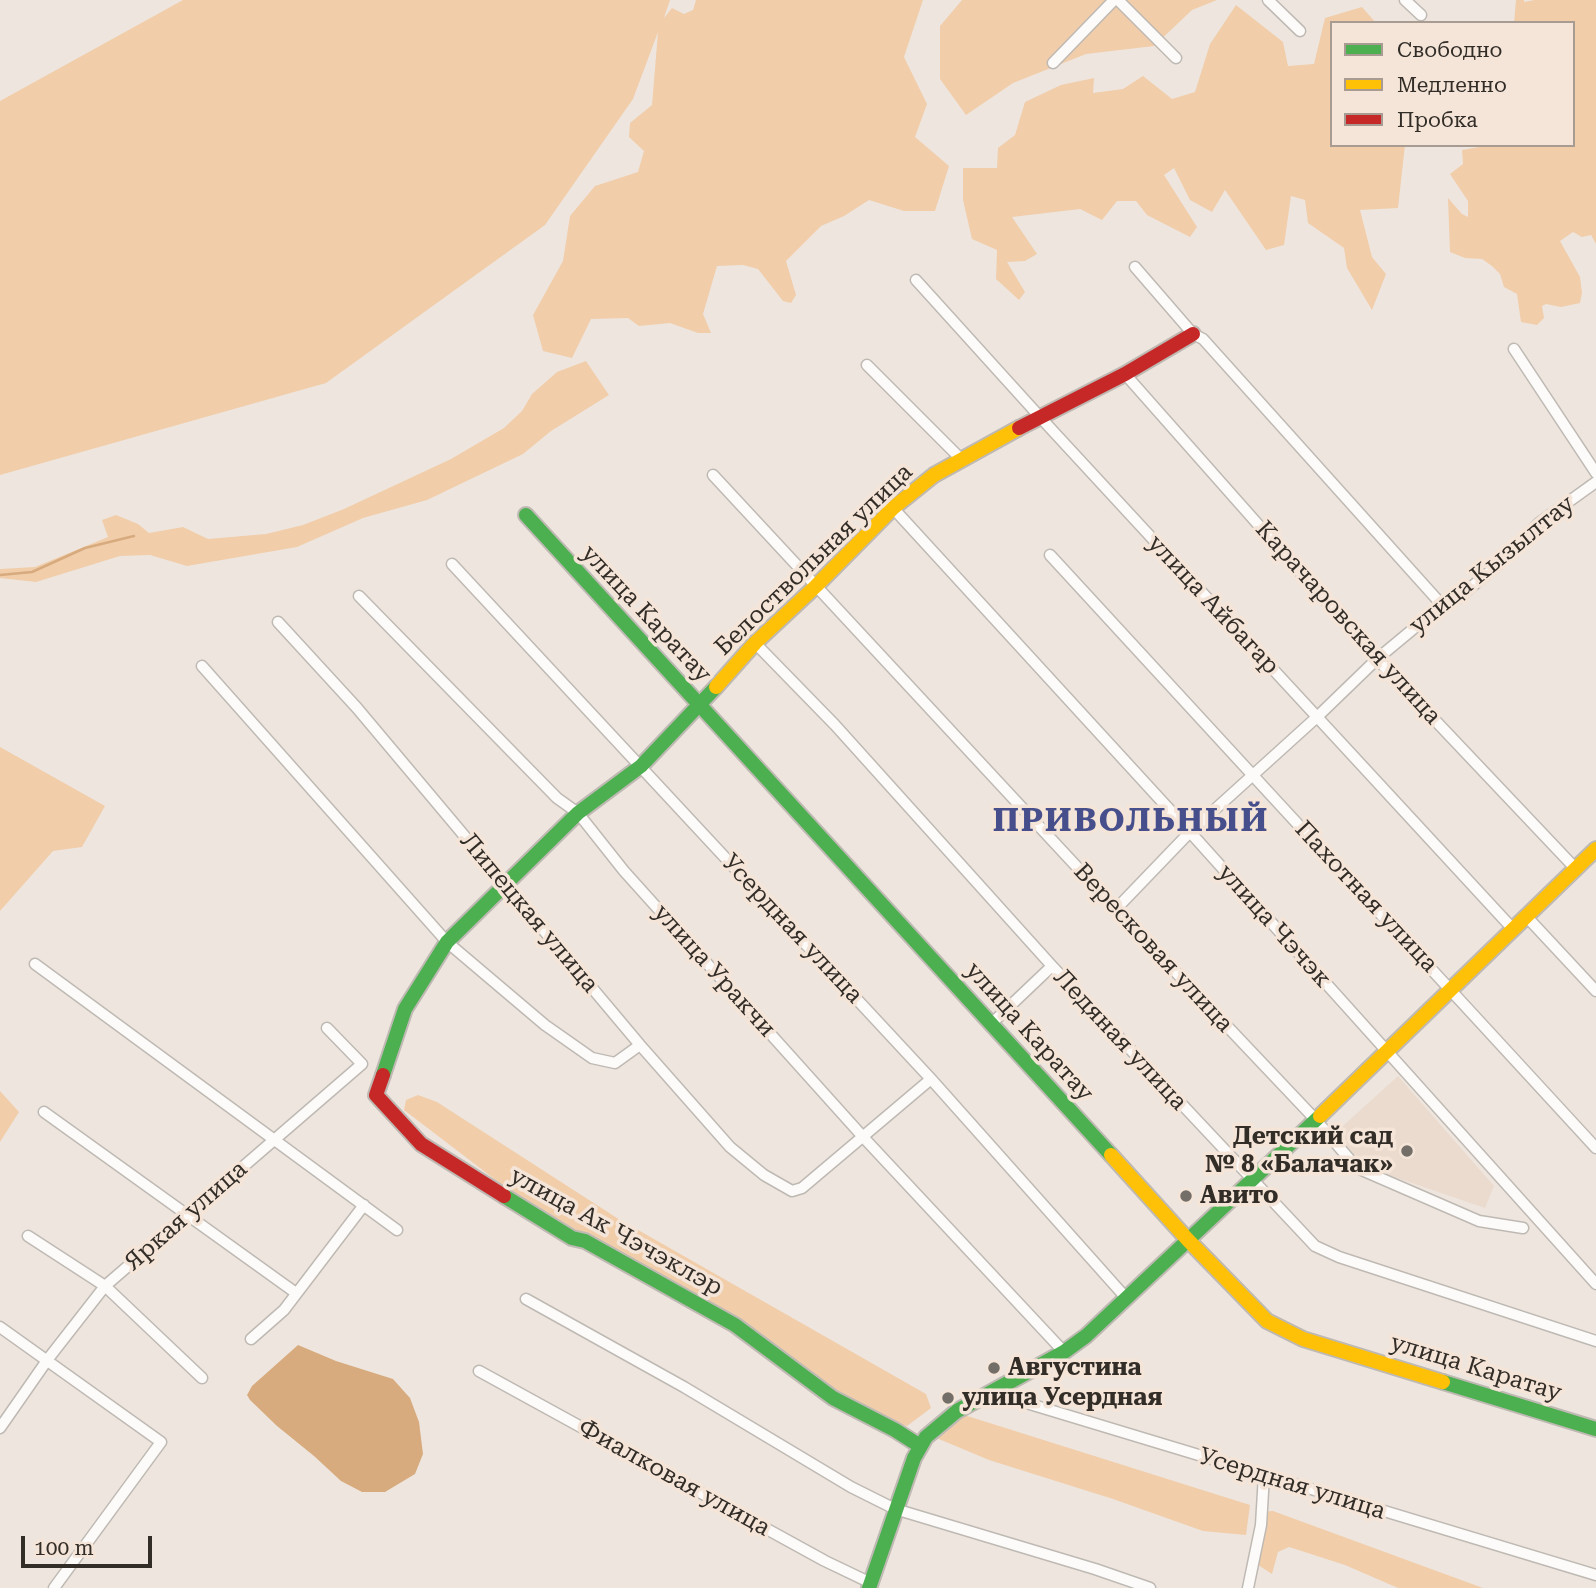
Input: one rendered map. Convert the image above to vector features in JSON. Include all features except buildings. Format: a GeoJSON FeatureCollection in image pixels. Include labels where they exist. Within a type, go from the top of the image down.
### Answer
{"type":"FeatureCollection","features":[{"type":"Feature","properties":{"kind":"street"},"geometry":{"type":"LineString","coordinates":[[1053,63],[1116,0],[1176,58]]}},
{"type":"Feature","properties":{"kind":"street"},"geometry":{"type":"LineString","coordinates":[[1268,0],[1300,31]]}},
{"type":"Feature","properties":{"kind":"street"},"geometry":{"type":"LineString","coordinates":[[1405,0],[1421,15]]}},
{"type":"Feature","properties":{"kind":"street"},"geometry":{"type":"LineString","coordinates":[[1135,267],[1193,334],[1203,340],[1443,605]]}},
{"type":"Feature","properties":{"kind":"street","name":"улица Айбагар"},"geometry":{"type":"LineString","coordinates":[[916,280],[1512,928]]}},
{"type":"Feature","properties":{"kind":"street","name":"Белоствольная улица"},"geometry":{"type":"LineString","coordinates":[[405,1009],[447,942],[578,813],[641,766],[700,706],[755,643],[893,508],[934,475],[1125,374],[1193,334]]}},
{"type":"Feature","properties":{"kind":"street"},"geometry":{"type":"LineString","coordinates":[[1514,349],[1596,473]]}},
{"type":"Feature","properties":{"kind":"street"},"geometry":{"type":"LineString","coordinates":[[867,365],[962,460]]}},
{"type":"Feature","properties":{"kind":"street","name":"Карачаровская улица"},"geometry":{"type":"LineString","coordinates":[[1125,374],[1377,659],[1575,868]]}},
{"type":"Feature","properties":{"kind":"street","name":"Вересковая улица"},"geometry":{"type":"LineString","coordinates":[[713,475],[1315,1119],[1357,1168],[1479,1221],[1523,1228]]}},
{"type":"Feature","properties":{"kind":"street","name":"улица Кызылтау"},"geometry":{"type":"LineString","coordinates":[[1116,909],[1190,832],[1317,718],[1377,659],[1499,564],[1539,523],[1596,482]]}},
{"type":"Feature","properties":{"kind":"street","name":"улица Чэчэк"},"geometry":{"type":"LineString","coordinates":[[893,508],[1190,832],[1596,1284]]}},
{"type":"Feature","properties":{"kind":"street","name":"улица Каратау"},"geometry":{"type":"LineString","coordinates":[[526,515],[1188,1240],[1268,1321],[1303,1339],[1596,1429]]}},
{"type":"Feature","properties":{"kind":"street","name":"Пахотная улица"},"geometry":{"type":"LineString","coordinates":[[1050,555],[1596,1148]]}},
{"type":"Feature","properties":{"kind":"street","name":"Усердная улица"},"geometry":{"type":"LineString","coordinates":[[452,564],[930,1079],[1127,1299]]}},
{"type":"Feature","properties":{"kind":"street","name":"улица Уракчи"},"geometry":{"type":"LineString","coordinates":[[359,596],[556,797],[578,813],[624,871],[864,1138],[1064,1352]]}},
{"type":"Feature","properties":{"kind":"street","name":"Липецкая улица"},"geometry":{"type":"LineString","coordinates":[[278,622],[357,708],[640,1045],[730,1147],[764,1175],[792,1191],[802,1188],[864,1138]]}},
{"type":"Feature","properties":{"kind":"street","name":"Ледяная улица"},"geometry":{"type":"LineString","coordinates":[[755,643],[835,725],[1052,966],[1315,1246],[1339,1257],[1596,1341]]}},
{"type":"Feature","properties":{"kind":"street"},"geometry":{"type":"LineString","coordinates":[[202,666],[447,942],[545,1025],[592,1058],[615,1063],[640,1045]]}},
{"type":"Feature","properties":{"kind":"street"},"geometry":{"type":"LineString","coordinates":[[870,1586],[895,1509],[926,1437],[948,1418],[989,1392],[1064,1352],[1086,1336],[1388,1052],[1512,928],[1596,849]]}},
{"type":"Feature","properties":{"kind":"street"},"geometry":{"type":"LineString","coordinates":[[1526,916],[1596,991]]}},
{"type":"Feature","properties":{"kind":"street"},"geometry":{"type":"LineString","coordinates":[[35,964],[397,1230]]}},
{"type":"Feature","properties":{"kind":"street"},"geometry":{"type":"LineString","coordinates":[[991,1024],[1052,966]]}},
{"type":"Feature","properties":{"kind":"street","name":"улица Ак Чэчэклэр"},"geometry":{"type":"LineString","coordinates":[[405,1009],[376,1095],[421,1144],[572,1238],[585,1241],[734,1325],[833,1398],[920,1446]]}},
{"type":"Feature","properties":{"kind":"street","name":"Яркая улица"},"geometry":{"type":"LineString","coordinates":[[0,1428],[48,1359],[105,1286],[362,1064],[327,1028]]}},
{"type":"Feature","properties":{"kind":"street"},"geometry":{"type":"LineString","coordinates":[[864,1138],[930,1079]]}},
{"type":"Feature","properties":{"kind":"street"},"geometry":{"type":"LineString","coordinates":[[44,1112],[296,1293]]}},
{"type":"Feature","properties":{"kind":"street"},"geometry":{"type":"LineString","coordinates":[[251,1339],[284,1310],[364,1205]]}},
{"type":"Feature","properties":{"kind":"street"},"geometry":{"type":"LineString","coordinates":[[28,1236],[105,1286],[202,1378]]}},
{"type":"Feature","properties":{"kind":"street"},"geometry":{"type":"LineString","coordinates":[[526,1299],[684,1387],[851,1487],[895,1509],[1150,1588]]}},
{"type":"Feature","properties":{"kind":"street"},"geometry":{"type":"LineString","coordinates":[[0,1327],[161,1442],[54,1588]]}},
{"type":"Feature","properties":{"kind":"street","name":"Фиалковая улица"},"geometry":{"type":"LineString","coordinates":[[479,1371],[870,1586]]}},
{"type":"Feature","properties":{"kind":"street","name":"Усердная улица"},"geometry":{"type":"LineString","coordinates":[[989,1392],[1596,1575]]}},
{"type":"Feature","properties":{"kind":"street"},"geometry":{"type":"LineString","coordinates":[[0,1408],[9,1415]]}},
{"type":"Feature","properties":{"kind":"street"},"geometry":{"type":"LineString","coordinates":[[1248,1588],[1261,1525],[1264,1475]]}},
{"type":"Feature","properties":{"kind":"shaded area"},"geometry":{"type":"Polygon","coordinates":[[[183,0],[670,0],[664,18],[672,8],[684,14],[693,10],[696,0],[923,0],[904,57],[927,104],[915,137],[949,166],[935,211],[904,211],[869,200],[844,216],[821,226],[786,261],[796,295],[791,303],[783,301],[758,269],[743,265],[717,266],[703,314],[711,333],[698,333],[670,323],[639,326],[628,318],[591,319],[572,358],[543,351],[533,315],[563,261],[570,216],[595,186],[638,172],[644,151],[629,137],[630,123],[652,105],[658,32],[633,99],[545,225],[326,383],[0,475],[0,101],[183,0]]]}},
{"type":"Feature","properties":{"kind":"shaded area"},"geometry":{"type":"Polygon","coordinates":[[[962,0],[1217,0],[1192,10],[1154,46],[1086,54],[1013,83],[966,115],[940,79],[940,26],[962,0]]]}},
{"type":"Feature","properties":{"kind":"shaded area"},"geometry":{"type":"Polygon","coordinates":[[[1516,0],[1596,0],[1596,244],[1591,235],[1582,237],[1573,232],[1560,241],[1580,277],[1580,303],[1561,307],[1546,304],[1542,306],[1544,318],[1537,325],[1521,322],[1517,294],[1504,287],[1500,274],[1492,266],[1482,259],[1465,258],[1450,252],[1448,198],[1468,217],[1468,201],[1450,174],[1463,164],[1462,150],[1479,147],[1575,147],[1575,21],[1514,21],[1516,0]]]}},
{"type":"Feature","properties":{"kind":"shaded area"},"geometry":{"type":"Polygon","coordinates":[[[1236,5],[1283,42],[1288,66],[1314,64],[1325,18],[1362,7],[1374,21],[1330,21],[1330,147],[1405,147],[1398,208],[1360,210],[1372,257],[1386,274],[1372,310],[1347,268],[1344,248],[1308,223],[1305,200],[1291,196],[1284,245],[1266,250],[1225,190],[1212,212],[1190,200],[1174,168],[1164,175],[1197,227],[1190,237],[1147,215],[1136,201],[1117,201],[1102,220],[1080,209],[1012,217],[1037,254],[1025,261],[1007,262],[1025,292],[1019,300],[996,279],[997,250],[972,239],[963,200],[963,168],[997,168],[998,148],[1015,135],[1025,102],[1061,85],[1094,78],[1093,93],[1123,89],[1143,76],[1172,99],[1195,92],[1210,44],[1236,5]]]}},
{"type":"Feature","properties":{"kind":"shaded area"},"geometry":{"type":"Polygon","coordinates":[[[586,361],[609,395],[551,431],[523,454],[427,500],[363,518],[297,547],[187,566],[150,555],[120,556],[36,582],[0,578],[0,569],[35,567],[108,537],[102,520],[116,515],[138,524],[149,533],[183,527],[208,539],[266,534],[303,525],[451,459],[504,428],[522,411],[532,394],[557,372],[586,361]]]}},
{"type":"Feature","properties":{"kind":"shaded area"},"geometry":{"type":"Polygon","coordinates":[[[0,747],[105,806],[82,847],[53,851],[0,911],[0,747]]]}},
{"type":"Feature","properties":{"kind":"shaded area","name":"Детский сад № 8 «Балачак»"},"geometry":{"type":"Polygon","coordinates":[[[1398,1076],[1494,1186],[1485,1208],[1368,1168],[1334,1134],[1398,1076]]]}},
{"type":"Feature","properties":{"kind":"shaded area"},"geometry":{"type":"Polygon","coordinates":[[[0,1091],[19,1112],[0,1142],[0,1091]]]}},
{"type":"Feature","properties":{"kind":"shaded area"},"geometry":{"type":"Polygon","coordinates":[[[418,1095],[437,1102],[617,1218],[926,1394],[931,1408],[907,1426],[891,1422],[797,1368],[497,1181],[404,1110],[406,1100],[418,1095]]]}},
{"type":"Feature","properties":{"kind":"shaded area"},"geometry":{"type":"Polygon","coordinates":[[[298,1345],[336,1361],[393,1379],[410,1398],[419,1422],[423,1454],[415,1474],[385,1492],[362,1492],[341,1481],[250,1400],[247,1395],[252,1386],[298,1345]]]}},
{"type":"Feature","properties":{"kind":"shaded area"},"geometry":{"type":"Polygon","coordinates":[[[961,1414],[1250,1505],[1246,1535],[1203,1531],[989,1460],[934,1437],[961,1414]]]}},
{"type":"Feature","properties":{"kind":"shaded area"},"geometry":{"type":"Polygon","coordinates":[[[1273,1511],[1483,1588],[1398,1588],[1345,1565],[1289,1547],[1278,1552],[1272,1574],[1258,1565],[1260,1512],[1273,1511]]]}},
{"type":"Feature","properties":{"kind":"waterway"},"geometry":{"type":"LineString","coordinates":[[0,575],[32,572],[85,548],[134,536]]}},
{"type":"Feature","properties":{"kind":"traffic: fast"},"geometry":{"type":"LineString","coordinates":[[526,515],[1111,1155]]}},
{"type":"Feature","properties":{"kind":"traffic: fast"},"geometry":{"type":"LineString","coordinates":[[383,1075],[405,1009],[447,942],[578,813],[641,766],[716,687]]}},
{"type":"Feature","properties":{"kind":"traffic: fast"},"geometry":{"type":"LineString","coordinates":[[869,1588],[914,1458],[926,1437],[957,1411],[1064,1352],[1086,1336],[1320,1116]]}},
{"type":"Feature","properties":{"kind":"traffic: fast"},"geometry":{"type":"LineString","coordinates":[[504,1196],[572,1238],[585,1241],[735,1325],[833,1398],[920,1446]]}},
{"type":"Feature","properties":{"kind":"traffic: fast"},"geometry":{"type":"LineString","coordinates":[[1443,1382],[1596,1429]]}},
{"type":"Feature","properties":{"kind":"traffic: slow"},"geometry":{"type":"LineString","coordinates":[[716,687],[755,643],[893,508],[934,475],[1019,428]]}},
{"type":"Feature","properties":{"kind":"traffic: slow"},"geometry":{"type":"LineString","coordinates":[[1320,1116],[1596,849]]}},
{"type":"Feature","properties":{"kind":"traffic: slow"},"geometry":{"type":"LineString","coordinates":[[1111,1155],[1267,1321],[1303,1339],[1443,1382]]}},
{"type":"Feature","properties":{"kind":"traffic: jam"},"geometry":{"type":"LineString","coordinates":[[1019,428],[1125,374],[1193,334]]}},
{"type":"Feature","properties":{"kind":"traffic: jam"},"geometry":{"type":"LineString","coordinates":[[383,1075],[376,1095],[421,1144],[504,1196]]}},
{"type":"Feature","properties":{"kind":"place","name":"Детский сад № 8 «Балачак»"},"geometry":{"type":"Point","coordinates":[1407,1151]}},
{"type":"Feature","properties":{"kind":"place","name":"Авито"},"geometry":{"type":"Point","coordinates":[1186,1196]}},
{"type":"Feature","properties":{"kind":"place","name":"Августина"},"geometry":{"type":"Point","coordinates":[994,1368]}},
{"type":"Feature","properties":{"kind":"place","name":"улица Усердная"},"geometry":{"type":"Point","coordinates":[948,1398]}},
{"type":"Feature","properties":{"kind":"district","name":"ПРИВОЛЬНЫЙ"},"geometry":{"type":"Point","coordinates":[1131,822]}}]}
